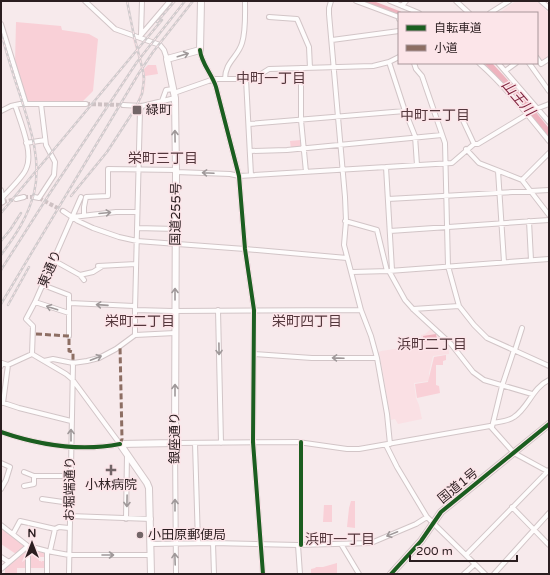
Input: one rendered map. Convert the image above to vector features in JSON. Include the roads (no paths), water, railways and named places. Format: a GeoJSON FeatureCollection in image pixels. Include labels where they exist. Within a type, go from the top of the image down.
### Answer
{"type":"FeatureCollection","features":[{"type":"Feature","properties":{"kind":"highway"},"geometry":{"type":"LineString","coordinates":[[167,60],[200,50],[201,1]]}},
{"type":"Feature","properties":{"kind":"highway","name":"国道255号"},"geometry":{"type":"LineString","coordinates":[[167,60],[174,93],[176,171],[175,333]]}},
{"type":"Feature","properties":{"kind":"highway","name":"銀座通り"},"geometry":{"type":"LineString","coordinates":[[175,333],[175,443]]}},
{"type":"Feature","properties":{"kind":"highway","name":"国道1号"},"geometry":{"type":"LineString","coordinates":[[391,574],[421,541],[441,512],[549,424]]}},
{"type":"Feature","properties":{"kind":"highway"},"geometry":{"type":"LineString","coordinates":[[120,444],[175,443]]}},
{"type":"Feature","properties":{"kind":"highway"},"geometry":{"type":"LineString","coordinates":[[120,444],[148,486],[151,574]]}},
{"type":"Feature","properties":{"kind":"street"},"geometry":{"type":"LineString","coordinates":[[85,1],[115,29],[141,36],[160,45],[164,50],[167,60]]}},
{"type":"Feature","properties":{"kind":"street"},"geometry":{"type":"LineString","coordinates":[[141,36],[142,1]]}},
{"type":"Feature","properties":{"kind":"street"},"geometry":{"type":"LineString","coordinates":[[141,36],[170,1]]}},
{"type":"Feature","properties":{"kind":"street"},"geometry":{"type":"LineString","coordinates":[[225,79],[225,70],[242,45],[244,38],[246,1]]}},
{"type":"Feature","properties":{"kind":"street"},"geometry":{"type":"LineString","coordinates":[[331,1],[329,14],[343,170],[345,221],[344,245],[361,310],[371,336],[377,358],[387,414],[388,444],[397,467],[427,517],[485,574]]}},
{"type":"Feature","properties":{"kind":"street"},"geometry":{"type":"LineString","coordinates":[[356,1],[398,18]]}},
{"type":"Feature","properties":{"kind":"street"},"geometry":{"type":"LineString","coordinates":[[390,1],[417,12]]}},
{"type":"Feature","properties":{"kind":"street"},"geometry":{"type":"LineString","coordinates":[[402,6],[406,1]]}},
{"type":"Feature","properties":{"kind":"street"},"geometry":{"type":"LineString","coordinates":[[456,1],[468,12]]}},
{"type":"Feature","properties":{"kind":"street"},"geometry":{"type":"LineString","coordinates":[[492,12],[509,1]]}},
{"type":"Feature","properties":{"kind":"street"},"geometry":{"type":"LineString","coordinates":[[541,1],[549,8]]}},
{"type":"Feature","properties":{"kind":"street"},"geometry":{"type":"LineString","coordinates":[[269,17],[297,19],[309,47],[310,68]]}},
{"type":"Feature","properties":{"kind":"street"},"geometry":{"type":"LineString","coordinates":[[1,24],[26,104]]}},
{"type":"Feature","properties":{"kind":"street"},"geometry":{"type":"LineString","coordinates":[[332,40],[398,31]]}},
{"type":"Feature","properties":{"kind":"street"},"geometry":{"type":"LineString","coordinates":[[200,50],[202,60],[214,79],[227,123],[239,176],[245,249],[254,310],[253,442],[262,574]]}},
{"type":"Feature","properties":{"kind":"street"},"geometry":{"type":"LineString","coordinates":[[123,105],[142,106],[162,101],[174,93],[214,79],[246,80],[258,76],[269,69],[374,66],[389,62],[398,58]]}},
{"type":"Feature","properties":{"kind":"street"},"geometry":{"type":"LineString","coordinates":[[538,60],[541,64],[549,59]]}},
{"type":"Feature","properties":{"kind":"street"},"geometry":{"type":"LineString","coordinates":[[389,62],[405,111],[416,136],[417,165]]}},
{"type":"Feature","properties":{"kind":"street"},"geometry":{"type":"LineString","coordinates":[[414,64],[416,69],[422,76],[445,143],[448,266],[459,306],[474,325],[487,338],[549,364]]}},
{"type":"Feature","properties":{"kind":"street"},"geometry":{"type":"LineString","coordinates":[[480,64],[528,113],[549,141]]}},
{"type":"Feature","properties":{"kind":"street"},"geometry":{"type":"LineString","coordinates":[[499,64],[549,122]]}},
{"type":"Feature","properties":{"kind":"street"},"geometry":{"type":"LineString","coordinates":[[505,70],[514,64]]}},
{"type":"Feature","properties":{"kind":"street"},"geometry":{"type":"LineString","coordinates":[[530,64],[549,91]]}},
{"type":"Feature","properties":{"kind":"street"},"geometry":{"type":"LineString","coordinates":[[301,68],[301,120],[306,172]]}},
{"type":"Feature","properties":{"kind":"street"},"geometry":{"type":"LineString","coordinates":[[246,80],[251,175]]}},
{"type":"Feature","properties":{"kind":"street"},"geometry":{"type":"LineString","coordinates":[[162,101],[166,90],[174,93]]}},
{"type":"Feature","properties":{"kind":"street"},"geometry":{"type":"LineString","coordinates":[[1,111],[15,105],[26,104],[86,104]]}},
{"type":"Feature","properties":{"kind":"street"},"geometry":{"type":"LineString","coordinates":[[37,197],[54,175],[55,162],[46,145],[41,104]]}},
{"type":"Feature","properties":{"kind":"street"},"geometry":{"type":"LineString","coordinates":[[84,215],[86,197],[108,196],[108,169],[176,171],[230,174],[239,176],[446,164],[452,163],[466,149],[474,144],[478,144],[536,108],[549,104]]}},
{"type":"Feature","properties":{"kind":"street"},"geometry":{"type":"LineString","coordinates":[[2,201],[26,170],[28,162],[26,143],[15,105]]}},
{"type":"Feature","properties":{"kind":"street"},"geometry":{"type":"LineString","coordinates":[[135,335],[134,308],[138,169],[140,110],[142,106]]}},
{"type":"Feature","properties":{"kind":"street"},"geometry":{"type":"LineString","coordinates":[[249,124],[405,111]]}},
{"type":"Feature","properties":{"kind":"street"},"geometry":{"type":"LineString","coordinates":[[460,114],[474,144]]}},
{"type":"Feature","properties":{"kind":"street"},"geometry":{"type":"LineString","coordinates":[[250,151],[287,150],[416,136],[442,135]]}},
{"type":"Feature","properties":{"kind":"street"},"geometry":{"type":"LineString","coordinates":[[26,143],[45,140]]}},
{"type":"Feature","properties":{"kind":"street"},"geometry":{"type":"LineString","coordinates":[[466,149],[480,163],[522,180],[549,215]]}},
{"type":"Feature","properties":{"kind":"street"},"geometry":{"type":"LineString","coordinates":[[522,180],[549,153]]}},
{"type":"Feature","properties":{"kind":"street"},"geometry":{"type":"LineString","coordinates":[[386,167],[390,231],[389,271]]}},
{"type":"Feature","properties":{"kind":"street"},"geometry":{"type":"LineString","coordinates":[[498,171],[504,262]]}},
{"type":"Feature","properties":{"kind":"street"},"geometry":{"type":"LineString","coordinates":[[1,190],[2,201]]}},
{"type":"Feature","properties":{"kind":"street"},"geometry":{"type":"LineString","coordinates":[[388,200],[549,190]]}},
{"type":"Feature","properties":{"kind":"street"},"geometry":{"type":"LineString","coordinates":[[16,199],[24,197]]}},
{"type":"Feature","properties":{"kind":"street","name":"東通り"},"geometry":{"type":"LineString","coordinates":[[32,354],[33,326],[26,319],[43,286],[81,197]]}},
{"type":"Feature","properties":{"kind":"street"},"geometry":{"type":"LineString","coordinates":[[63,211],[88,226],[105,233],[137,241],[347,258]]}},
{"type":"Feature","properties":{"kind":"street"},"geometry":{"type":"LineString","coordinates":[[73,217],[137,212]]}},
{"type":"Feature","properties":{"kind":"street"},"geometry":{"type":"LineString","coordinates":[[390,231],[549,220]]}},
{"type":"Feature","properties":{"kind":"street"},"geometry":{"type":"LineString","coordinates":[[345,221],[377,230],[389,271],[405,300],[413,310],[451,344],[473,372],[484,380],[532,394]]}},
{"type":"Feature","properties":{"kind":"street"},"geometry":{"type":"LineString","coordinates":[[529,221],[531,260]]}},
{"type":"Feature","properties":{"kind":"street"},"geometry":{"type":"LineString","coordinates":[[137,228],[176,229]]}},
{"type":"Feature","properties":{"kind":"street"},"geometry":{"type":"LineString","coordinates":[[352,272],[389,271],[549,259]]}},
{"type":"Feature","properties":{"kind":"street"},"geometry":{"type":"LineString","coordinates":[[53,260],[80,275],[84,280]]}},
{"type":"Feature","properties":{"kind":"street"},"geometry":{"type":"LineString","coordinates":[[80,275],[93,272],[101,266],[136,264]]}},
{"type":"Feature","properties":{"kind":"street"},"geometry":{"type":"LineString","coordinates":[[43,286],[69,295],[69,336]]}},
{"type":"Feature","properties":{"kind":"street"},"geometry":{"type":"LineString","coordinates":[[35,302],[69,313]]}},
{"type":"Feature","properties":{"kind":"street"},"geometry":{"type":"LineString","coordinates":[[70,303],[175,311],[361,310]]}},
{"type":"Feature","properties":{"kind":"street"},"geometry":{"type":"LineString","coordinates":[[413,310],[459,306]]}},
{"type":"Feature","properties":{"kind":"street"},"geometry":{"type":"LineString","coordinates":[[218,310],[221,443]]}},
{"type":"Feature","properties":{"kind":"street"},"geometry":{"type":"LineString","coordinates":[[492,425],[502,386],[522,328]]}},
{"type":"Feature","properties":{"kind":"street"},"geometry":{"type":"LineString","coordinates":[[44,361],[53,359],[80,363],[99,358],[135,335],[175,333]]}},
{"type":"Feature","properties":{"kind":"street"},"geometry":{"type":"LineString","coordinates":[[1,432],[23,440],[71,448],[120,444],[72,379],[32,354],[8,365],[2,364]]}},
{"type":"Feature","properties":{"kind":"street"},"geometry":{"type":"LineString","coordinates":[[254,354],[312,358],[377,358]]}},
{"type":"Feature","properties":{"kind":"street","name":"お堀端通り"},"geometry":{"type":"LineString","coordinates":[[69,574],[73,363]]}},
{"type":"Feature","properties":{"kind":"street"},"geometry":{"type":"LineString","coordinates":[[8,365],[2,402],[19,408],[71,421]]}},
{"type":"Feature","properties":{"kind":"street"},"geometry":{"type":"LineString","coordinates":[[175,443],[301,442],[354,450],[492,425],[513,418],[524,409],[530,401],[532,394],[541,384],[549,380]]}},
{"type":"Feature","properties":{"kind":"street"},"geometry":{"type":"LineString","coordinates":[[466,555],[549,471],[514,453],[492,425]]}},
{"type":"Feature","properties":{"kind":"street"},"geometry":{"type":"LineString","coordinates":[[300,574],[301,442]]}},
{"type":"Feature","properties":{"kind":"street","name":"銀座通り"},"geometry":{"type":"LineString","coordinates":[[175,443],[176,574]]}},
{"type":"Feature","properties":{"kind":"street"},"geometry":{"type":"LineString","coordinates":[[195,443],[198,544]]}},
{"type":"Feature","properties":{"kind":"street"},"geometry":{"type":"LineString","coordinates":[[126,519],[127,455]]}},
{"type":"Feature","properties":{"kind":"street"},"geometry":{"type":"LineString","coordinates":[[1,463],[10,467],[6,480],[1,489]]}},
{"type":"Feature","properties":{"kind":"street"},"geometry":{"type":"LineString","coordinates":[[24,472],[34,476],[70,476]]}},
{"type":"Feature","properties":{"kind":"street"},"geometry":{"type":"LineString","coordinates":[[24,486],[34,484],[34,476]]}},
{"type":"Feature","properties":{"kind":"street"},"geometry":{"type":"LineString","coordinates":[[42,499],[70,503]]}},
{"type":"Feature","properties":{"kind":"street"},"geometry":{"type":"LineString","coordinates":[[512,507],[549,545]]}},
{"type":"Feature","properties":{"kind":"street"},"geometry":{"type":"LineString","coordinates":[[494,574],[549,513]]}},
{"type":"Feature","properties":{"kind":"street"},"geometry":{"type":"LineString","coordinates":[[70,516],[150,519]]}},
{"type":"Feature","properties":{"kind":"street"},"geometry":{"type":"LineString","coordinates":[[151,544],[213,543],[300,545],[371,542],[416,524],[427,517]]}},
{"type":"Feature","properties":{"kind":"street"},"geometry":{"type":"LineString","coordinates":[[13,534],[20,521],[55,529],[59,527],[69,528]]}},
{"type":"Feature","properties":{"kind":"street"},"geometry":{"type":"LineString","coordinates":[[1,525],[28,546],[49,551],[69,555],[151,555]]}},
{"type":"Feature","properties":{"kind":"street"},"geometry":{"type":"LineString","coordinates":[[48,574],[49,551],[55,529]]}},
{"type":"Feature","properties":{"kind":"street"},"geometry":{"type":"LineString","coordinates":[[213,543],[214,574]]}},
{"type":"Feature","properties":{"kind":"street"},"geometry":{"type":"LineString","coordinates":[[341,544],[359,574]]}},
{"type":"Feature","properties":{"kind":"street"},"geometry":{"type":"LineString","coordinates":[[1,568],[28,546]]}},
{"type":"Feature","properties":{"kind":"street"},"geometry":{"type":"LineString","coordinates":[[28,546],[28,574]]}},
{"type":"Feature","properties":{"kind":"street"},"geometry":{"type":"LineString","coordinates":[[1,557],[9,562]]}},
{"type":"Feature","properties":{"kind":"street"},"geometry":{"type":"LineString","coordinates":[[464,574],[475,564]]}},
{"type":"Feature","properties":{"kind":"waterway","name":"山王川"},"geometry":{"type":"LineString","coordinates":[[365,1],[398,14]]}},
{"type":"Feature","properties":{"kind":"waterway","name":"山王川"},"geometry":{"type":"LineString","coordinates":[[489,64],[523,101],[549,133]]}},
{"type":"Feature","properties":{"kind":"tunnel"},"geometry":{"type":"LineString","coordinates":[[86,104],[123,105]]}},
{"type":"Feature","properties":{"kind":"tunnel"},"geometry":{"type":"LineString","coordinates":[[24,197],[34,197]]}},
{"type":"Feature","properties":{"kind":"tunnel"},"geometry":{"type":"LineString","coordinates":[[39,198],[63,211]]}},
{"type":"Feature","properties":{"kind":"tunnel"},"geometry":{"type":"LineString","coordinates":[[3,202],[16,199]]}},
{"type":"Feature","properties":{"kind":"railway"},"geometry":{"type":"LineString","coordinates":[[71,196],[107,152],[135,109],[142,94],[144,79],[143,71],[127,1]]}},
{"type":"Feature","properties":{"kind":"railway"},"geometry":{"type":"LineString","coordinates":[[157,22],[175,1]]}},
{"type":"Feature","properties":{"kind":"railway"},"geometry":{"type":"LineString","coordinates":[[1,270],[137,62],[185,1]]}},
{"type":"Feature","properties":{"kind":"railway"},"geometry":{"type":"LineString","coordinates":[[1,304],[139,73],[153,52],[193,1]]}},
{"type":"Feature","properties":{"kind":"railway"},"geometry":{"type":"LineString","coordinates":[[1,213],[162,20]]}},
{"type":"Feature","properties":{"kind":"railway"},"geometry":{"type":"LineString","coordinates":[[1,33],[31,131],[37,168],[34,193],[25,218],[1,255]]}},
{"type":"Feature","properties":{"kind":"railway"},"geometry":{"type":"LineString","coordinates":[[1,241],[21,213]]}},
{"type":"Feature","properties":{"kind":"railway"},"geometry":{"type":"LineString","coordinates":[[8,305],[29,267]]}},
{"type":"Feature","properties":{"kind":"place","name":"緑町"},"geometry":{"type":"Point","coordinates":[137,110]}},
{"type":"Feature","properties":{"kind":"place","name":"小林病院"},"geometry":{"type":"Point","coordinates":[111,470]}},
{"type":"Feature","properties":{"kind":"place","name":"小田原郵便局"},"geometry":{"type":"Point","coordinates":[140,535]}},
{"type":"Feature","properties":{"kind":"district","name":"中町一丁目"},"geometry":{"type":"Point","coordinates":[271,78]}},
{"type":"Feature","properties":{"kind":"district","name":"中町二丁目"},"geometry":{"type":"Point","coordinates":[435,115]}},
{"type":"Feature","properties":{"kind":"district","name":"栄町三丁目"},"geometry":{"type":"Point","coordinates":[163,158]}},
{"type":"Feature","properties":{"kind":"district","name":"栄町二丁目"},"geometry":{"type":"Point","coordinates":[140,321]}},
{"type":"Feature","properties":{"kind":"district","name":"栄町四丁目"},"geometry":{"type":"Point","coordinates":[307,321]}},
{"type":"Feature","properties":{"kind":"district","name":"浜町二丁目"},"geometry":{"type":"Point","coordinates":[432,344]}},
{"type":"Feature","properties":{"kind":"district","name":"浜町一丁目"},"geometry":{"type":"Point","coordinates":[340,539]}}]}
